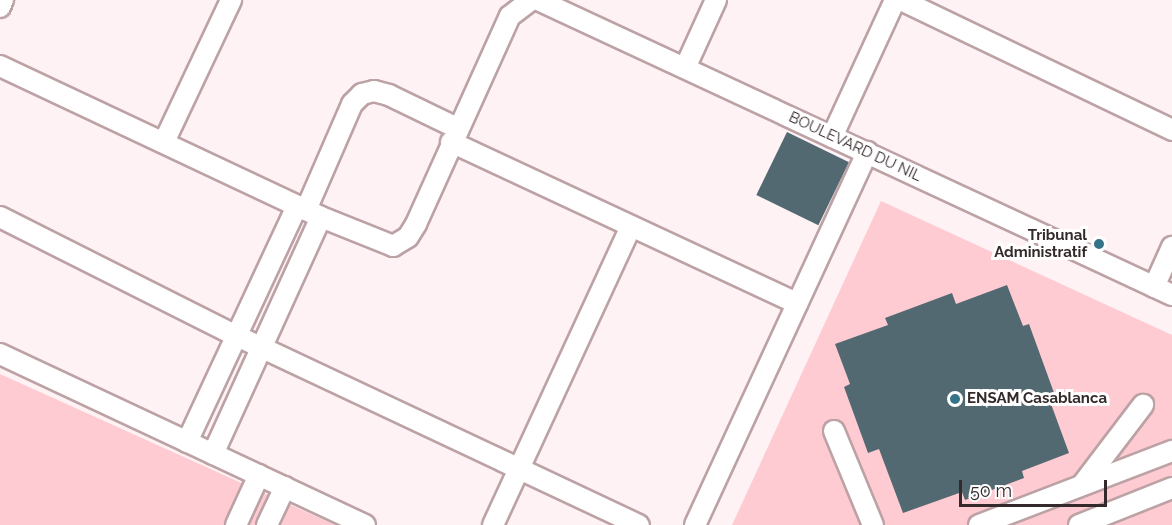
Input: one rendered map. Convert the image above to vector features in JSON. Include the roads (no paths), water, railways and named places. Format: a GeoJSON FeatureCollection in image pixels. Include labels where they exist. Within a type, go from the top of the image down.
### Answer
{"type":"FeatureCollection","features":[{"type":"Feature","properties":{"kind":"street"},"geometry":{"type":"LineString","coordinates":[[0,7],[3,0]]}},
{"type":"Feature","properties":{"kind":"street"},"geometry":{"type":"LineString","coordinates":[[164,142],[231,0]]}},
{"type":"Feature","properties":{"kind":"street"},"geometry":{"type":"LineString","coordinates":[[0,66],[380,244],[402,242],[416,224],[508,8],[531,0]]}},
{"type":"Feature","properties":{"kind":"street","name":"BOULEVARD DU NIL"},"geometry":{"type":"LineString","coordinates":[[538,0],[1172,295]]}},
{"type":"Feature","properties":{"kind":"street"},"geometry":{"type":"LineString","coordinates":[[685,68],[716,0]]}},
{"type":"Feature","properties":{"kind":"street"},"geometry":{"type":"LineString","coordinates":[[832,137],[895,0]]}},
{"type":"Feature","properties":{"kind":"street"},"geometry":{"type":"LineString","coordinates":[[901,0],[1172,130]]}},
{"type":"Feature","properties":{"kind":"street"},"geometry":{"type":"LineString","coordinates":[[213,454],[260,347],[308,211],[352,104],[362,94],[374,91],[389,95],[454,135],[631,227],[797,303]]}},
{"type":"Feature","properties":{"kind":"street"},"geometry":{"type":"LineString","coordinates":[[695,525],[867,152]]}},
{"type":"Feature","properties":{"kind":"street"},"geometry":{"type":"LineString","coordinates":[[187,442],[237,336],[308,211]]}},
{"type":"Feature","properties":{"kind":"street"},"geometry":{"type":"LineString","coordinates":[[0,217],[237,336],[639,525]]}},
{"type":"Feature","properties":{"kind":"street"},"geometry":{"type":"LineString","coordinates":[[493,525],[521,469],[631,227]]}},
{"type":"Feature","properties":{"kind":"street"},"geometry":{"type":"LineString","coordinates":[[1154,287],[1172,247]]}},
{"type":"Feature","properties":{"kind":"street"},"geometry":{"type":"LineString","coordinates":[[0,354],[365,525]]}},
{"type":"Feature","properties":{"kind":"street"},"geometry":{"type":"LineString","coordinates":[[1082,485],[1143,405]]}},
{"type":"Feature","properties":{"kind":"street"},"geometry":{"type":"LineString","coordinates":[[834,431],[873,525]]}},
{"type":"Feature","properties":{"kind":"street"},"geometry":{"type":"LineString","coordinates":[[979,525],[1172,450]]}},
{"type":"Feature","properties":{"kind":"street"},"geometry":{"type":"LineString","coordinates":[[236,525],[259,475]]}},
{"type":"Feature","properties":{"kind":"street"},"geometry":{"type":"LineString","coordinates":[[267,525],[285,487]]}},
{"type":"Feature","properties":{"kind":"street"},"geometry":{"type":"LineString","coordinates":[[1079,525],[1172,488]]}},
{"type":"Feature","properties":{"kind":"place","name":"Tribunal Administratif"},"geometry":{"type":"Point","coordinates":[1099,244]}},
{"type":"Feature","properties":{"kind":"place","name":"ENSAM Casablanca"},"geometry":{"type":"Point","coordinates":[955,399]}}]}
